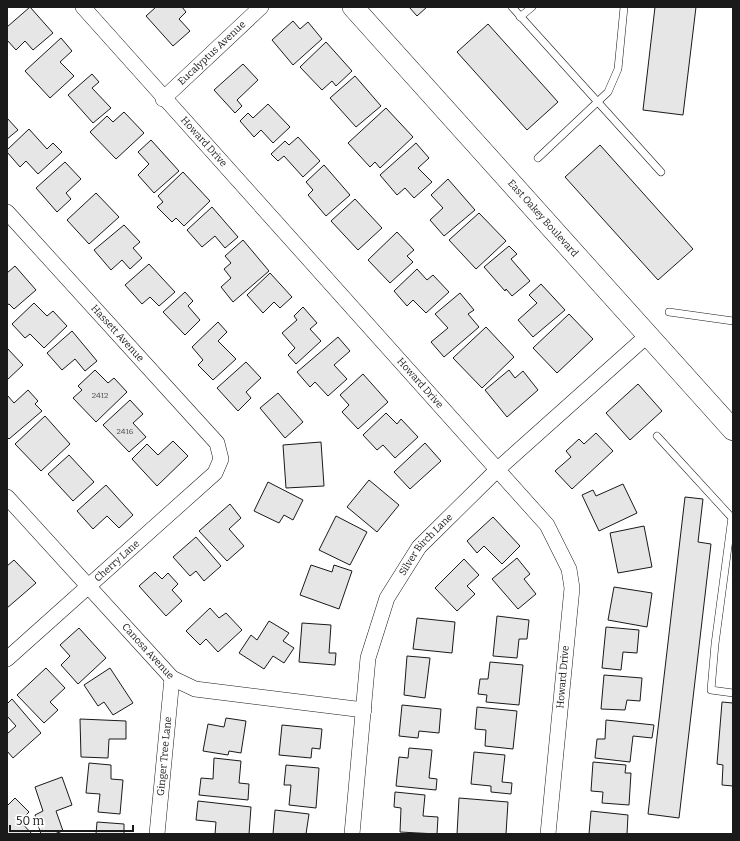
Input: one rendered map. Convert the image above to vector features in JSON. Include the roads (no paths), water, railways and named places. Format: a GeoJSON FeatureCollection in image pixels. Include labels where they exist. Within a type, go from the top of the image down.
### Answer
{"type":"FeatureCollection","features":[{"type":"Feature","properties":{"kind":"street","name":"Howard Drive"},"geometry":{"type":"LineString","coordinates":[[83,7],[547,525],[569,569],[572,588],[548,834]]}},
{"type":"Feature","properties":{"kind":"street","name":"Eucalyptus Avenue"},"geometry":{"type":"LineString","coordinates":[[163,98],[261,7]]}},
{"type":"Feature","properties":{"kind":"street","name":"East Oakey Boulevard"},"geometry":{"type":"LineString","coordinates":[[353,7],[733,430]]}},
{"type":"Feature","properties":{"kind":"street","name":"Hassett Avenue"},"geometry":{"type":"LineString","coordinates":[[7,212],[217,443],[221,459]]}},
{"type":"Feature","properties":{"kind":"street","name":"Silver Birch Lane"},"geometry":{"type":"LineString","coordinates":[[352,834],[368,658],[387,598],[419,546],[498,469],[648,334]]}},
{"type":"Feature","properties":{"kind":"street","name":"Cherry Lane"},"geometry":{"type":"LineString","coordinates":[[7,659],[215,473],[221,459]]}},
{"type":"Feature","properties":{"kind":"street","name":"Canosa Avenue"},"geometry":{"type":"LineString","coordinates":[[7,497],[172,678],[195,690],[364,710]]}},
{"type":"Feature","properties":{"kind":"street","name":"Ginger Tree Lane"},"geometry":{"type":"LineString","coordinates":[[157,834],[172,678]]}},
{"type":"Feature","properties":{"kind":"lane"},"geometry":{"type":"LineString","coordinates":[[512,7],[661,172]]}},
{"type":"Feature","properties":{"kind":"lane"},"geometry":{"type":"LineString","coordinates":[[520,17],[532,7]]}},
{"type":"Feature","properties":{"kind":"lane"},"geometry":{"type":"LineString","coordinates":[[538,158],[608,92],[618,69],[624,7]]}},
{"type":"Feature","properties":{"kind":"lane"},"geometry":{"type":"LineString","coordinates":[[670,312],[733,321]]}},
{"type":"Feature","properties":{"kind":"lane"},"geometry":{"type":"LineString","coordinates":[[657,436],[732,518],[714,644],[711,690],[733,693]]}}]}
